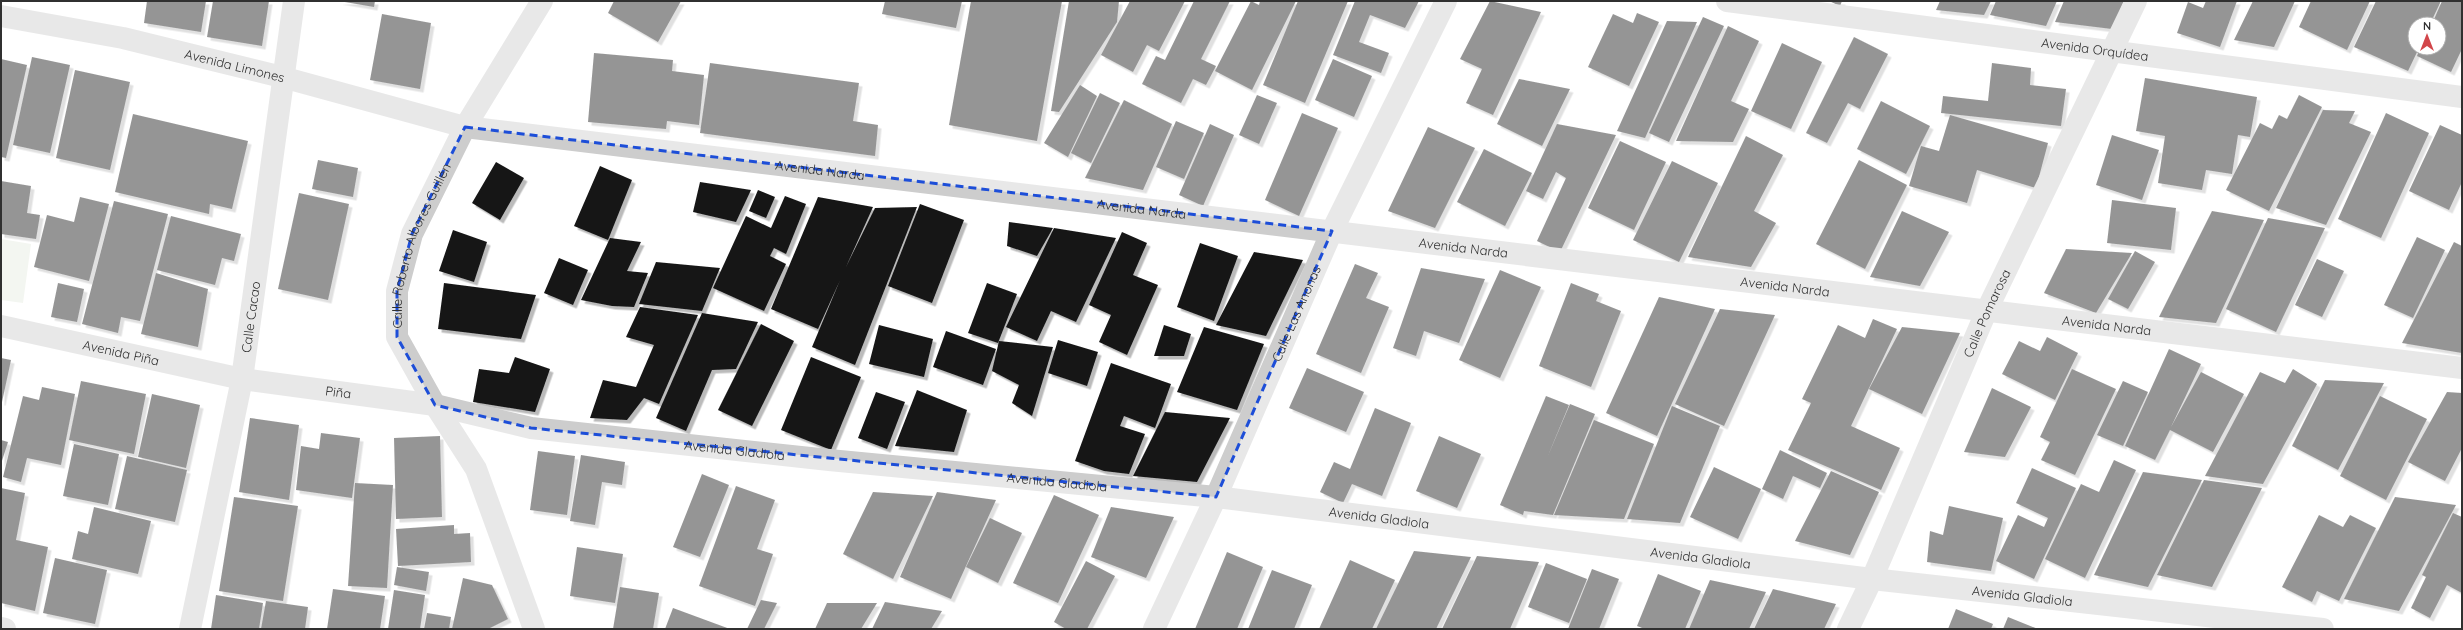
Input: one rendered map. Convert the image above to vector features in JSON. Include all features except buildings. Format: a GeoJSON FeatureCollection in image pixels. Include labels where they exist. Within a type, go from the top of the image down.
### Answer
{"type":"FeatureCollection","features":[{"type":"Feature","properties":{"kind":"street","name":"Calle Cacao"},"geometry":{"type":"LineString","coordinates":[[190,629],[242,379],[282,77],[294,1]]}},
{"type":"Feature","properties":{"kind":"street","name":"Calle Roberto Albores Guillén"},"geometry":{"type":"LineString","coordinates":[[534,629],[476,469],[435,405],[398,337],[397,291],[412,234],[465,127],[542,1]]}},
{"type":"Feature","properties":{"kind":"street","name":"Calle Las Anonas"},"geometry":{"type":"LineString","coordinates":[[1154,629],[1216,497],[1332,231],[1446,1]]}},
{"type":"Feature","properties":{"kind":"street","name":"Avenida Orquídea"},"geometry":{"type":"LineString","coordinates":[[1727,1],[2462,97]]}},
{"type":"Feature","properties":{"kind":"street","name":"Calle Pomarosa"},"geometry":{"type":"LineString","coordinates":[[1848,629],[1872,579],[1986,312],[2136,1]]}},
{"type":"Feature","properties":{"kind":"street","name":"Avenida Limones"},"geometry":{"type":"LineString","coordinates":[[1,16],[123,38],[282,77],[465,127]]}},
{"type":"Feature","properties":{"kind":"street","name":"Avenida Narda"},"geometry":{"type":"LineString","coordinates":[[465,127],[1332,231],[1986,312],[2462,368]]}},
{"type":"Feature","properties":{"kind":"street","name":"Avenida Piña"},"geometry":{"type":"LineString","coordinates":[[1,326],[242,379]]}},
{"type":"Feature","properties":{"kind":"street","name":"Piña"},"geometry":{"type":"LineString","coordinates":[[242,379],[435,405]]}},
{"type":"Feature","properties":{"kind":"street","name":"Avenida Gladiola"},"geometry":{"type":"LineString","coordinates":[[435,405],[531,428],[829,460],[1216,497],[1872,579],[2323,629]]}},
{"type":"Feature","properties":{"kind":"street"},"geometry":{"type":"LineString","coordinates":[[1,628],[5,629]]}},
{"type":"Feature","properties":{"kind":"highlighted area"},"geometry":{"type":"Polygon","coordinates":[[[465,127],[1332,231],[1216,497],[531,428],[435,405],[397,337],[397,291],[412,234],[465,127]]]}},
{"type":"Feature","properties":{"kind":"shaded area"},"geometry":{"type":"Polygon","coordinates":[[[1,239],[31,244],[23,303],[1,300],[1,239]]]}}]}
